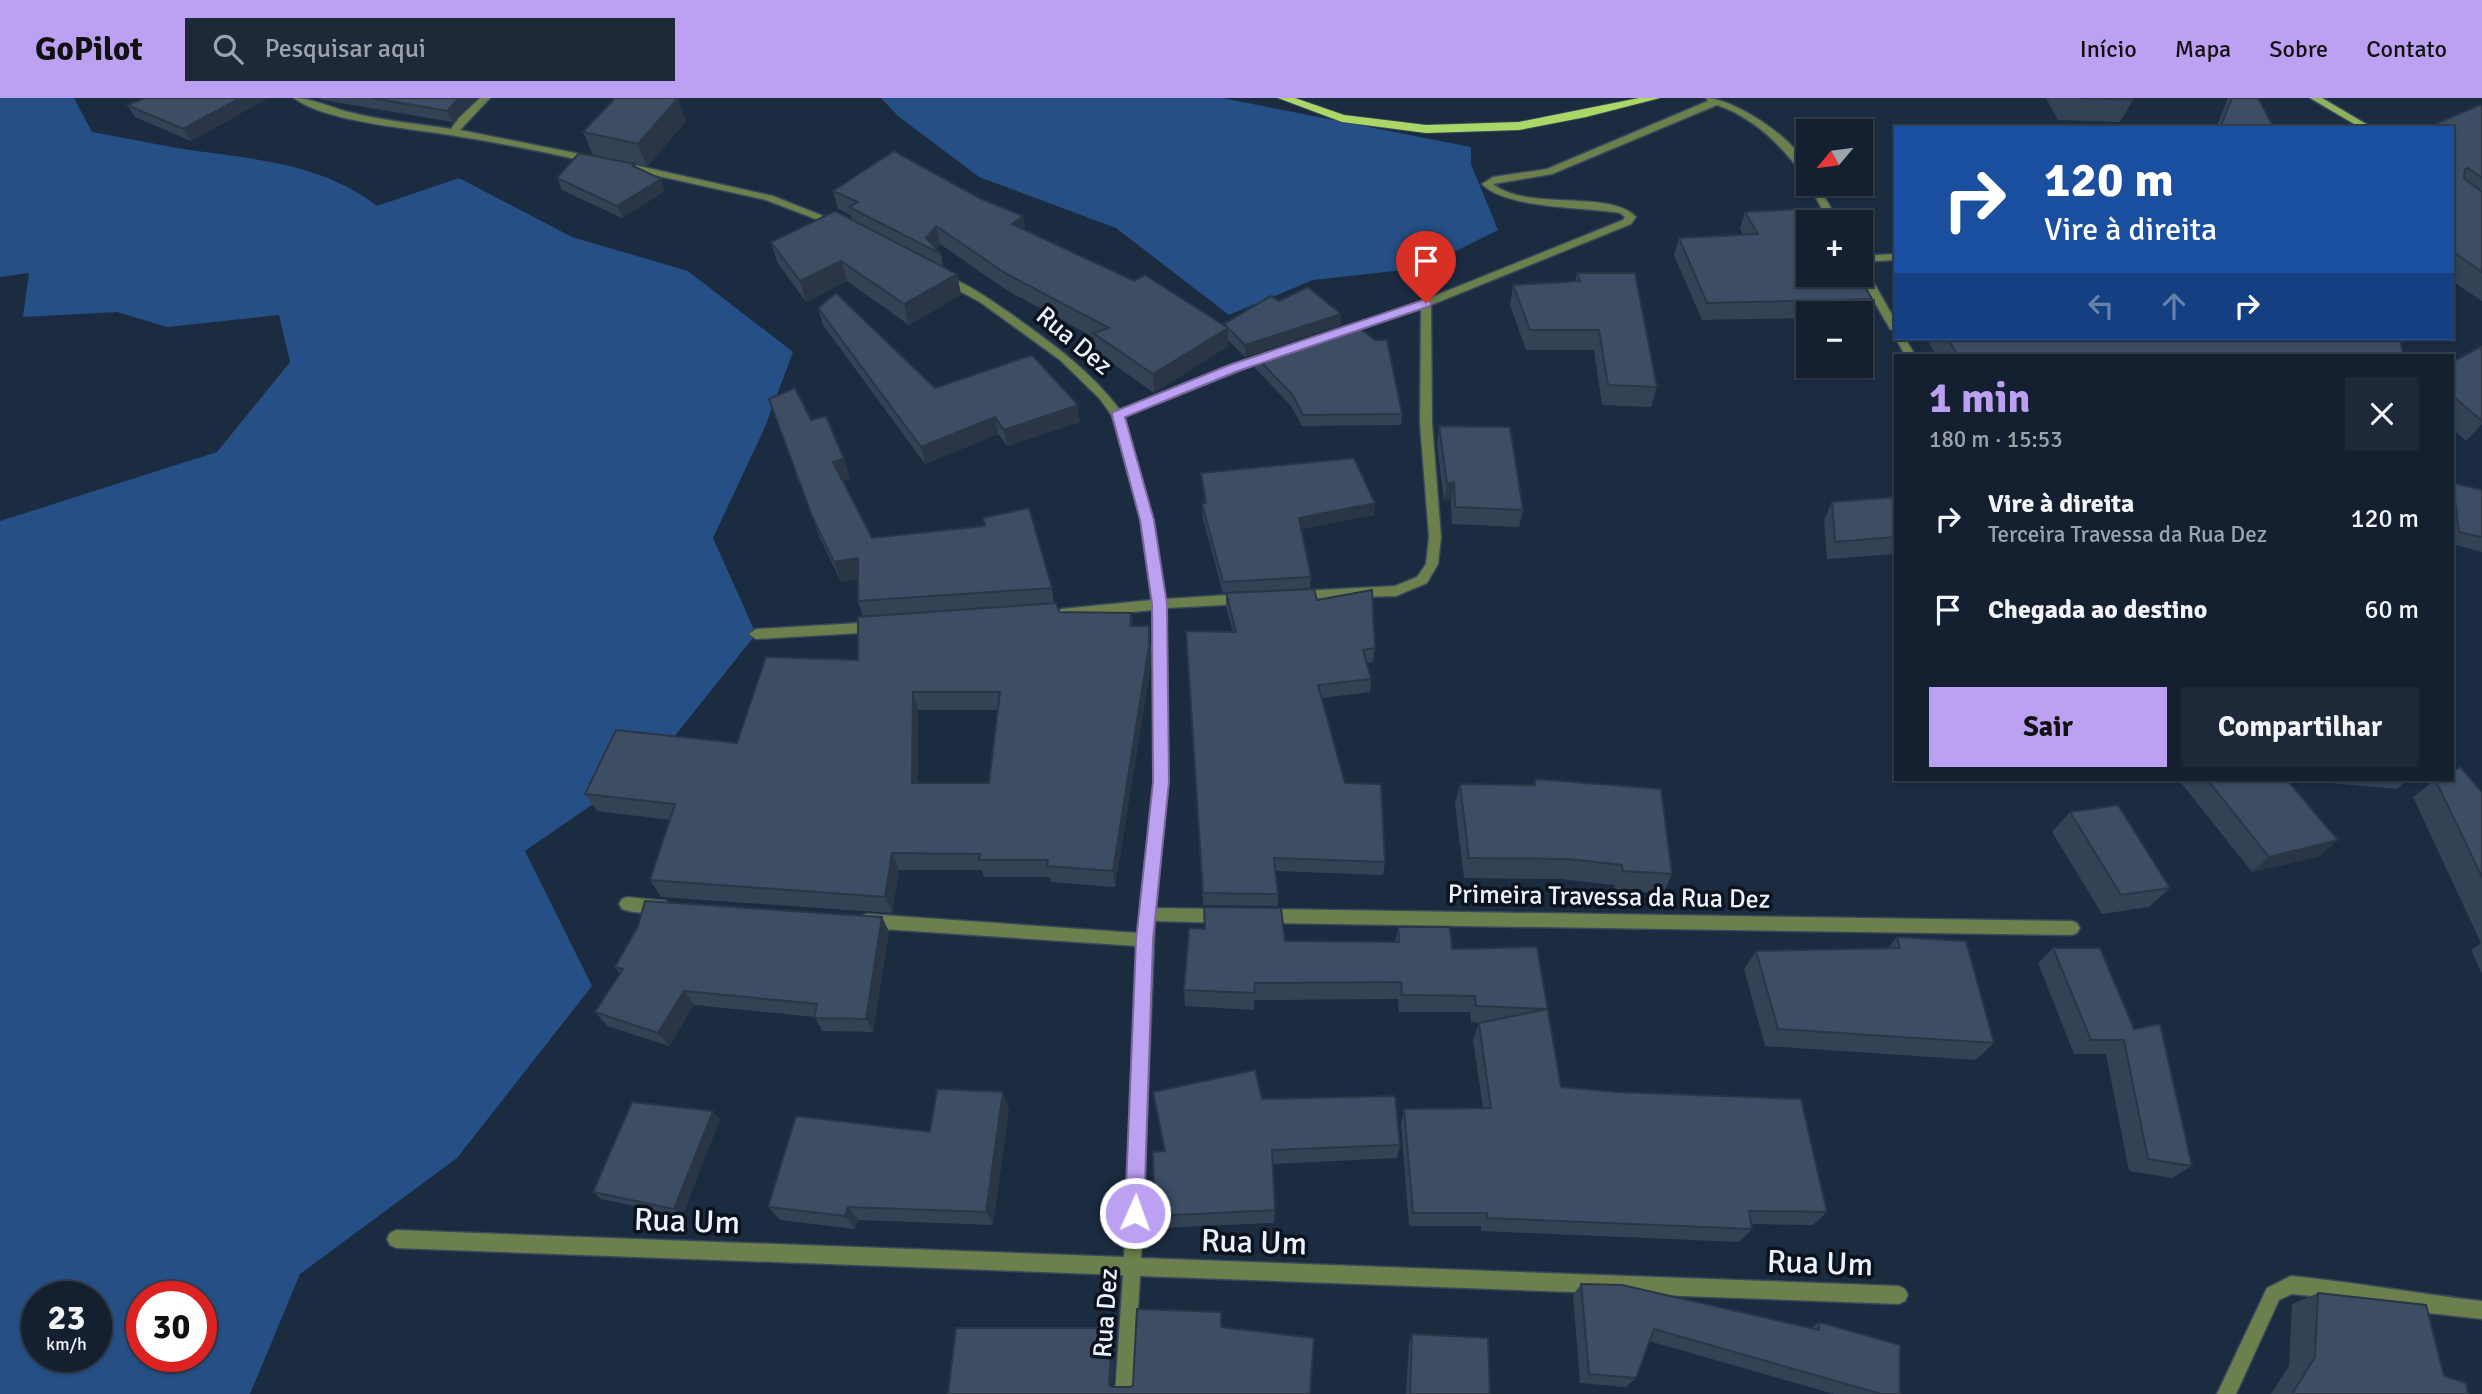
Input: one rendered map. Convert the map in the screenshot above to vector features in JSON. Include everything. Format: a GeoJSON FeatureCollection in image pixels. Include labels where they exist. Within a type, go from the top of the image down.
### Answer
{"type":"FeatureCollection","features":[{"type":"Feature","properties":{"kind":"main road"},"geometry":{"type":"LineString","coordinates":[[1284,98],[1342,118],[1426,129],[1519,126],[1654,98]]}},
{"type":"Feature","properties":{"kind":"street"},"geometry":{"type":"LineString","coordinates":[[299,98],[355,117],[454,132],[769,198],[856,232]]}},
{"type":"Feature","properties":{"kind":"street"},"geometry":{"type":"LineString","coordinates":[[454,132],[462,120],[485,98]]}},
{"type":"Feature","properties":{"kind":"street"},"geometry":{"type":"LineString","coordinates":[[1705,98],[1757,122],[1777,136],[1796,161]]}},
{"type":"Feature","properties":{"kind":"street"},"geometry":{"type":"LineString","coordinates":[[2315,98],[2364,126]]}},
{"type":"Feature","properties":{"kind":"street"},"geometry":{"type":"LineString","coordinates":[[1324,338],[1426,303],[1622,225],[1629,220],[1630,215],[1607,206],[1510,197],[1491,190],[1487,184],[1493,180],[1549,173],[1717,102]]}},
{"type":"Feature","properties":{"kind":"street"},"geometry":{"type":"LineString","coordinates":[[1873,258],[1894,257]]}},
{"type":"Feature","properties":{"kind":"street","name":"Rua Dez"},"geometry":{"type":"LineString","coordinates":[[928,270],[984,300],[1064,356],[1104,396],[1118,415],[1147,520],[1159,604],[1161,782],[1146,914],[1132,1268],[1124,1394]]}},
{"type":"Feature","properties":{"kind":"street"},"geometry":{"type":"LineString","coordinates":[[1871,287],[1894,327]]}},
{"type":"Feature","properties":{"kind":"street"},"geometry":{"type":"LineString","coordinates":[[1284,597],[1396,591],[1413,585],[1428,574],[1433,564],[1435,537],[1426,423],[1426,303]]}},
{"type":"Feature","properties":{"kind":"street"},"geometry":{"type":"LineString","coordinates":[[1118,415],[1285,351]]}},
{"type":"Feature","properties":{"kind":"street"},"geometry":{"type":"LineString","coordinates":[[1054,615],[1159,604],[1257,599]]}},
{"type":"Feature","properties":{"kind":"street"},"geometry":{"type":"LineString","coordinates":[[756,634],[892,626]]}},
{"type":"Feature","properties":{"kind":"street"},"geometry":{"type":"LineString","coordinates":[[627,904],[681,908]]}},
{"type":"Feature","properties":{"kind":"street","name":"Primeira Travessa da Rua Dez"},"geometry":{"type":"LineString","coordinates":[[1146,914],[2072,928]]}},
{"type":"Feature","properties":{"kind":"street"},"geometry":{"type":"LineString","coordinates":[[845,919],[1145,940]]}},
{"type":"Feature","properties":{"kind":"street","name":"Rua Um"},"geometry":{"type":"LineString","coordinates":[[396,1239],[1899,1295]]}},
{"type":"Feature","properties":{"kind":"street"},"geometry":{"type":"LineString","coordinates":[[2226,1394],[2273,1294],[2291,1286],[2351,1291],[2402,1301],[2482,1310]]}},
{"type":"Feature","properties":{"kind":"shaded area"},"geometry":{"type":"Polygon","coordinates":[[[0,98],[74,98],[92,132],[282,164],[331,180],[355,191],[377,206],[459,178],[572,237],[688,271],[793,352],[765,427],[713,538],[756,634],[654,762],[525,851],[592,986],[457,1158],[300,1274],[250,1394],[0,1394],[0,521],[217,452],[290,362],[279,315],[167,327],[117,312],[23,317],[29,273],[0,277],[0,98]]]}},
{"type":"Feature","properties":{"kind":"shaded area"},"geometry":{"type":"Polygon","coordinates":[[[881,98],[1222,98],[1471,147],[1471,164],[1498,230],[1422,268],[1313,280],[1229,315],[1116,228],[979,177],[898,116],[881,98]]]}},
{"type":"Feature","properties":{"kind":"building"},"geometry":{"type":"Polygon","coordinates":[[[145,98],[240,98],[183,129],[127,105],[145,98]]]}},
{"type":"Feature","properties":{"kind":"building"},"geometry":{"type":"Polygon","coordinates":[[[372,98],[459,98],[447,111],[372,98]]]}},
{"type":"Feature","properties":{"kind":"building"},"geometry":{"type":"Polygon","coordinates":[[[615,98],[678,98],[638,144],[583,132],[615,98]]]}},
{"type":"Feature","properties":{"kind":"building"},"geometry":{"type":"Polygon","coordinates":[[[2080,98],[2132,98],[2133,100],[2080,98]]]}},
{"type":"Feature","properties":{"kind":"building"},"geometry":{"type":"Polygon","coordinates":[[[2232,98],[2258,98],[2273,126],[2221,126],[2232,98]]]}},
{"type":"Feature","properties":{"kind":"building"},"geometry":{"type":"Polygon","coordinates":[[[2482,106],[2482,178],[2468,168],[2465,169],[2464,178],[2482,192],[2482,272],[2454,252],[2454,126],[2431,126],[2482,106]]]}},
{"type":"Feature","properties":{"kind":"building"},"geometry":{"type":"Polygon","coordinates":[[[894,151],[979,198],[1023,216],[1012,224],[1134,281],[1145,275],[1228,328],[1153,374],[1093,333],[1109,328],[1005,273],[936,226],[926,238],[941,254],[849,207],[858,202],[833,191],[894,151]]]}},
{"type":"Feature","properties":{"kind":"building"},"geometry":{"type":"Polygon","coordinates":[[[579,153],[635,164],[633,166],[661,179],[617,206],[557,178],[579,153]]]}},
{"type":"Feature","properties":{"kind":"building"},"geometry":{"type":"Polygon","coordinates":[[[1819,208],[1820,210],[1796,210],[1796,287],[1865,287],[1872,299],[1707,303],[1679,238],[1758,234],[1745,212],[1819,208]]]}},
{"type":"Feature","properties":{"kind":"building"},"geometry":{"type":"Polygon","coordinates":[[[835,211],[957,274],[904,304],[841,261],[800,281],[771,242],[835,211]]]}},
{"type":"Feature","properties":{"kind":"building"},"geometry":{"type":"Polygon","coordinates":[[[1577,273],[1635,273],[1657,387],[1608,385],[1599,330],[1530,330],[1513,285],[1580,281],[1577,273]]]}},
{"type":"Feature","properties":{"kind":"building"},"geometry":{"type":"Polygon","coordinates":[[[1308,287],[1341,314],[1245,345],[1224,324],[1271,296],[1279,301],[1308,287]]]}},
{"type":"Feature","properties":{"kind":"building"},"geometry":{"type":"Polygon","coordinates":[[[836,293],[935,388],[1032,355],[1078,405],[1004,430],[995,417],[921,447],[818,308],[836,293]]]}},
{"type":"Feature","properties":{"kind":"building"},"geometry":{"type":"Polygon","coordinates":[[[1353,323],[1375,340],[1387,340],[1402,414],[1303,415],[1292,394],[1255,356],[1353,323]]]}},
{"type":"Feature","properties":{"kind":"building"},"geometry":{"type":"Polygon","coordinates":[[[1948,340],[2400,340],[2403,354],[1957,354],[1948,340]]]}},
{"type":"Feature","properties":{"kind":"building"},"geometry":{"type":"Polygon","coordinates":[[[2482,346],[2482,421],[2454,397],[2454,361],[2482,346]]]}},
{"type":"Feature","properties":{"kind":"building"},"geometry":{"type":"Polygon","coordinates":[[[795,388],[811,420],[826,416],[844,459],[833,462],[872,538],[985,526],[983,518],[1029,508],[1052,588],[858,601],[858,558],[834,562],[812,516],[769,399],[795,388]]]}},
{"type":"Feature","properties":{"kind":"building"},"geometry":{"type":"Polygon","coordinates":[[[1439,426],[1510,427],[1523,510],[1455,507],[1454,482],[1447,484],[1439,426]]]}},
{"type":"Feature","properties":{"kind":"building"},"geometry":{"type":"Polygon","coordinates":[[[1354,458],[1375,503],[1299,518],[1311,577],[1223,582],[1202,504],[1206,503],[1201,473],[1354,458]]]}},
{"type":"Feature","properties":{"kind":"building"},"geometry":{"type":"Polygon","coordinates":[[[2454,483],[2482,490],[2482,537],[2459,532],[2454,483]]]}},
{"type":"Feature","properties":{"kind":"building"},"geometry":{"type":"Polygon","coordinates":[[[1894,497],[1894,537],[1835,542],[1832,502],[1894,497]]]}},
{"type":"Feature","properties":{"kind":"building"},"geometry":{"type":"Polygon","coordinates":[[[1314,589],[1317,600],[1372,590],[1375,648],[1363,650],[1371,679],[1318,685],[1345,783],[1381,784],[1385,862],[1274,858],[1278,894],[1203,893],[1186,631],[1236,632],[1226,593],[1314,589]]]}},
{"type":"Feature","properties":{"kind":"building"},"geometry":{"type":"Polygon","coordinates":[[[1056,603],[1059,612],[1131,613],[1130,626],[1149,626],[1149,646],[1113,871],[1047,866],[1048,860],[979,860],[980,854],[892,853],[885,897],[650,880],[675,804],[585,794],[616,730],[737,743],[766,657],[858,660],[858,617],[1056,603]],[[913,692],[912,783],[989,783],[1000,692],[913,692]]]}},
{"type":"Feature","properties":{"kind":"building"},"geometry":{"type":"Polygon","coordinates":[[[2460,767],[2482,792],[2482,877],[2436,781],[2454,781],[2454,770],[2460,767]]]}},
{"type":"Feature","properties":{"kind":"building"},"geometry":{"type":"Polygon","coordinates":[[[1535,779],[1661,789],[1672,874],[1623,871],[1622,865],[1567,859],[1469,858],[1460,784],[1535,785],[1535,779]]]}},
{"type":"Feature","properties":{"kind":"building"},"geometry":{"type":"Polygon","coordinates":[[[2209,781],[2288,781],[2338,840],[2269,857],[2209,781]]]}},
{"type":"Feature","properties":{"kind":"building"},"geometry":{"type":"Polygon","coordinates":[[[2118,805],[2170,888],[2121,895],[2070,812],[2118,805]]]}},
{"type":"Feature","properties":{"kind":"building"},"geometry":{"type":"Polygon","coordinates":[[[645,901],[882,917],[866,1019],[814,1018],[817,1004],[684,991],[658,1033],[595,1012],[623,969],[615,967],[638,926],[645,901]]]}},
{"type":"Feature","properties":{"kind":"building"},"geometry":{"type":"Polygon","coordinates":[[[1204,907],[1281,908],[1285,941],[1399,942],[1398,927],[1450,927],[1452,949],[1537,947],[1561,1087],[1616,1092],[1801,1099],[1827,1212],[1749,1211],[1752,1229],[1487,1218],[1487,1213],[1413,1213],[1404,1109],[1491,1108],[1479,1023],[1547,1009],[1476,1006],[1475,996],[1402,995],[1401,982],[1255,983],[1254,993],[1184,990],[1189,928],[1205,929],[1204,907]]]}},
{"type":"Feature","properties":{"kind":"building"},"geometry":{"type":"Polygon","coordinates":[[[1897,937],[1966,941],[1994,1043],[1778,1029],[1756,951],[1900,948],[1897,937]]]}},
{"type":"Feature","properties":{"kind":"building"},"geometry":{"type":"Polygon","coordinates":[[[2053,948],[2100,948],[2134,1029],[2160,1024],[2192,1166],[2148,1159],[2124,1040],[2091,1040],[2053,948]]]}},
{"type":"Feature","properties":{"kind":"building"},"geometry":{"type":"Polygon","coordinates":[[[1255,1070],[1262,1099],[1395,1096],[1400,1145],[1272,1150],[1275,1210],[1154,1216],[1153,1152],[1165,1151],[1153,1092],[1255,1070]]]}},
{"type":"Feature","properties":{"kind":"building"},"geometry":{"type":"Polygon","coordinates":[[[937,1089],[1003,1092],[986,1212],[848,1207],[845,1216],[768,1207],[796,1116],[930,1132],[937,1089]]]}},
{"type":"Feature","properties":{"kind":"building"},"geometry":{"type":"Polygon","coordinates":[[[632,1102],[713,1111],[674,1209],[593,1192],[632,1102]]]}},
{"type":"Feature","properties":{"kind":"building"},"geometry":{"type":"Polygon","coordinates":[[[1581,1284],[1622,1285],[1819,1330],[1819,1322],[1900,1345],[1900,1394],[1881,1394],[1654,1329],[1636,1378],[1589,1374],[1581,1284]]]}},
{"type":"Feature","properties":{"kind":"building"},"geometry":{"type":"Polygon","coordinates":[[[2318,1293],[2426,1305],[2444,1376],[2466,1383],[2468,1394],[2292,1394],[2315,1357],[2318,1293]]]}},
{"type":"Feature","properties":{"kind":"building"},"geometry":{"type":"Polygon","coordinates":[[[1137,1309],[1221,1312],[1221,1327],[1314,1338],[1310,1394],[948,1394],[956,1328],[1113,1328],[1109,1384],[1112,1387],[1130,1387],[1133,1385],[1137,1309]]]}},
{"type":"Feature","properties":{"kind":"building"},"geometry":{"type":"Polygon","coordinates":[[[1412,1334],[1488,1338],[1490,1394],[1410,1394],[1412,1334]]]}},
{"type":"Feature","properties":{"kind":"route"},"geometry":{"type":"LineString","coordinates":[[1135,1213],[1146,914],[1161,782],[1159,604],[1147,520],[1118,415],[1234,368],[1426,303]]}}]}
